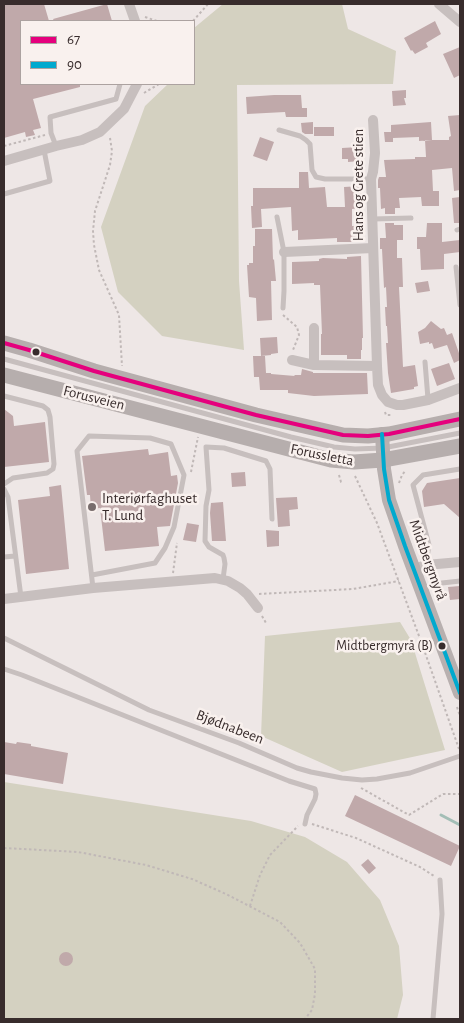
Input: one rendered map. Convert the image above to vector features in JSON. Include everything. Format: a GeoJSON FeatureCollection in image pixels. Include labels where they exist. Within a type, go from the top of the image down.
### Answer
{"type":"FeatureCollection","features":[{"type":"Feature","properties":{"kind":"main road","name":"Forusveien"},"geometry":{"type":"LineString","coordinates":[[4,343],[94,371],[256,415]]}},
{"type":"Feature","properties":{"kind":"main road","name":"Forusveien"},"geometry":{"type":"LineString","coordinates":[[4,375],[185,422]]}},
{"type":"Feature","properties":{"kind":"main road","name":"Forussletta"},"geometry":{"type":"LineString","coordinates":[[256,415],[342,435],[368,436],[383,448],[460,446]]}},
{"type":"Feature","properties":{"kind":"main road","name":"Forussletta"},"geometry":{"type":"LineString","coordinates":[[185,422],[330,460],[354,462],[383,448],[460,419]]}},
{"type":"Feature","properties":{"kind":"street"},"geometry":{"type":"LineString","coordinates":[[439,4],[460,22]]}},
{"type":"Feature","properties":{"kind":"street"},"geometry":{"type":"LineString","coordinates":[[4,161],[82,140],[100,132],[124,109],[136,85]]}},
{"type":"Feature","properties":{"kind":"street","name":"Hans og Grete stien"},"geometry":{"type":"LineString","coordinates":[[373,120],[375,153],[371,179],[378,385],[385,399],[398,405],[428,400],[460,388]]}},
{"type":"Feature","properties":{"kind":"street","name":"Hans og Grete stien"},"geometry":{"type":"LineString","coordinates":[[284,252],[373,248]]}},
{"type":"Feature","properties":{"kind":"street"},"geometry":{"type":"LineString","coordinates":[[314,328],[314,365]]}},
{"type":"Feature","properties":{"kind":"street"},"geometry":{"type":"LineString","coordinates":[[292,360],[314,365],[377,366]]}},
{"type":"Feature","properties":{"kind":"street","name":"Midtbergmyrå"},"geometry":{"type":"LineString","coordinates":[[383,448],[386,483],[390,500],[420,567],[460,693]]}},
{"type":"Feature","properties":{"kind":"street"},"geometry":{"type":"LineString","coordinates":[[420,567],[460,562]]}},
{"type":"Feature","properties":{"kind":"street"},"geometry":{"type":"LineString","coordinates":[[4,599],[93,588],[212,578],[222,579],[235,584],[243,590],[258,608]]}},
{"type":"Feature","properties":{"kind":"lane"},"geometry":{"type":"LineString","coordinates":[[56,146],[51,133],[50,117],[116,99],[120,85]]}},
{"type":"Feature","properties":{"kind":"lane"},"geometry":{"type":"LineString","coordinates":[[279,130],[300,136],[310,144],[312,170],[316,177],[325,179],[371,179]]}},
{"type":"Feature","properties":{"kind":"lane"},"geometry":{"type":"LineString","coordinates":[[4,194],[50,181],[44,150]]}},
{"type":"Feature","properties":{"kind":"lane"},"geometry":{"type":"LineString","coordinates":[[277,217],[284,252],[283,308]]}},
{"type":"Feature","properties":{"kind":"lane"},"geometry":{"type":"LineString","coordinates":[[372,219],[411,218]]}},
{"type":"Feature","properties":{"kind":"lane"},"geometry":{"type":"LineString","coordinates":[[456,267],[460,305]]}},
{"type":"Feature","properties":{"kind":"lane"},"geometry":{"type":"LineString","coordinates":[[4,359],[309,442],[345,448],[383,448],[460,432]]}},
{"type":"Feature","properties":{"kind":"lane"},"geometry":{"type":"LineString","coordinates":[[425,362],[428,400]]}},
{"type":"Feature","properties":{"kind":"lane"},"geometry":{"type":"LineString","coordinates":[[4,396],[43,406],[48,410],[54,464],[53,469],[47,473],[13,478],[4,484]]}},
{"type":"Feature","properties":{"kind":"lane"},"geometry":{"type":"LineString","coordinates":[[92,575],[155,563],[166,548],[174,527],[184,475],[171,444],[150,438],[89,436],[76,451],[93,588]]}},
{"type":"Feature","properties":{"kind":"lane"},"geometry":{"type":"LineString","coordinates":[[222,579],[225,564],[223,555],[208,547],[205,541],[208,490],[206,447],[224,448],[266,461],[270,469],[272,519]]}},
{"type":"Feature","properties":{"kind":"lane"},"geometry":{"type":"LineString","coordinates":[[420,567],[429,545],[413,485],[422,475],[460,469]]}},
{"type":"Feature","properties":{"kind":"lane"},"geometry":{"type":"LineString","coordinates":[[4,489],[8,497],[21,597]]}},
{"type":"Feature","properties":{"kind":"lane"},"geometry":{"type":"LineString","coordinates":[[4,558],[15,556]]}},
{"type":"Feature","properties":{"kind":"lane"},"geometry":{"type":"LineString","coordinates":[[442,583],[460,581]]}},
{"type":"Feature","properties":{"kind":"lane","name":"Bjødnabeen"},"geometry":{"type":"LineString","coordinates":[[4,638],[149,710],[311,772],[342,778],[377,779],[394,777],[434,766],[460,755]]}},
{"type":"Feature","properties":{"kind":"lane"},"geometry":{"type":"LineString","coordinates":[[4,669],[22,674],[315,789],[315,799],[305,824]]}},
{"type":"Feature","properties":{"kind":"lane"},"geometry":{"type":"LineString","coordinates":[[433,1019],[442,914],[440,880]]}},
{"type":"Feature","properties":{"kind":"path"},"geometry":{"type":"LineString","coordinates":[[194,20],[208,4]]}},
{"type":"Feature","properties":{"kind":"path"},"geometry":{"type":"LineString","coordinates":[[135,14],[154,20]]}},
{"type":"Feature","properties":{"kind":"path"},"geometry":{"type":"LineString","coordinates":[[140,96],[157,85]]}},
{"type":"Feature","properties":{"kind":"path"},"geometry":{"type":"LineString","coordinates":[[4,146],[51,133]]}},
{"type":"Feature","properties":{"kind":"path"},"geometry":{"type":"LineString","coordinates":[[109,133],[112,151],[110,165],[95,211],[93,231],[99,270],[118,315],[122,370]]}},
{"type":"Feature","properties":{"kind":"path"},"geometry":{"type":"LineString","coordinates":[[283,308],[282,314],[297,327],[299,335],[292,353],[292,360]]}},
{"type":"Feature","properties":{"kind":"path"},"geometry":{"type":"LineString","coordinates":[[355,473],[377,524],[422,644],[460,755]]}},
{"type":"Feature","properties":{"kind":"path"},"geometry":{"type":"LineString","coordinates":[[339,475],[342,482]]}},
{"type":"Feature","properties":{"kind":"path"},"geometry":{"type":"LineString","coordinates":[[256,594],[354,588],[398,581]]}},
{"type":"Feature","properties":{"kind":"path"},"geometry":{"type":"LineString","coordinates":[[422,644],[426,642]]}},
{"type":"Feature","properties":{"kind":"path"},"geometry":{"type":"LineString","coordinates":[[457,707],[460,716]]}},
{"type":"Feature","properties":{"kind":"path"},"geometry":{"type":"LineString","coordinates":[[342,778],[409,815],[444,794],[460,794]]}},
{"type":"Feature","properties":{"kind":"path"},"geometry":{"type":"LineString","coordinates":[[250,906],[260,875],[270,855],[297,826],[309,823],[356,838],[420,867],[440,880]]}},
{"type":"Feature","properties":{"kind":"path"},"geometry":{"type":"LineString","coordinates":[[4,848],[78,852],[146,865],[192,879],[280,922],[300,943],[315,969],[315,994],[312,1010],[305,1019]]}},
{"type":"Feature","properties":{"kind":"shaded area"},"geometry":{"type":"Polygon","coordinates":[[[223,4],[342,4],[348,29],[396,51],[393,84],[237,85],[239,281],[244,350],[162,336],[118,292],[101,227],[145,106],[167,85],[195,85],[195,27],[223,4]]]}},
{"type":"Feature","properties":{"kind":"shaded area"},"geometry":{"type":"Polygon","coordinates":[[[400,622],[411,640],[445,750],[342,772],[261,736],[265,636],[400,622]]]}},
{"type":"Feature","properties":{"kind":"shaded area"},"geometry":{"type":"Polygon","coordinates":[[[4,782],[251,821],[305,837],[347,862],[380,900],[399,946],[403,995],[397,1019],[4,1019],[4,782]]]}},
{"type":"Feature","properties":{"kind":"building"},"geometry":{"type":"Polygon","coordinates":[[[4,4],[44,4],[49,20],[20,20],[20,85],[80,85],[80,87],[33,99],[41,128],[33,130],[35,135],[26,137],[25,132],[4,138],[4,4]]]}},
{"type":"Feature","properties":{"kind":"building"},"geometry":{"type":"Polygon","coordinates":[[[107,4],[112,20],[54,20],[107,4]]]}},
{"type":"Feature","properties":{"kind":"building"},"geometry":{"type":"Polygon","coordinates":[[[435,21],[441,34],[426,43],[428,47],[415,54],[411,51],[404,38],[435,21]]]}},
{"type":"Feature","properties":{"kind":"building"},"geometry":{"type":"Polygon","coordinates":[[[460,47],[460,75],[454,78],[443,54],[460,47]]]}},
{"type":"Feature","properties":{"kind":"building"},"geometry":{"type":"Polygon","coordinates":[[[406,90],[406,98],[404,98],[406,105],[393,106],[392,91],[406,90]]]}},
{"type":"Feature","properties":{"kind":"building"},"geometry":{"type":"Polygon","coordinates":[[[301,95],[302,108],[307,108],[307,117],[286,117],[285,112],[247,114],[246,97],[301,95]]]}},
{"type":"Feature","properties":{"kind":"building"},"geometry":{"type":"Polygon","coordinates":[[[460,115],[460,190],[454,191],[452,168],[432,170],[433,191],[439,191],[439,206],[422,206],[421,197],[399,198],[400,208],[395,208],[395,214],[385,214],[385,208],[381,209],[380,188],[378,188],[379,177],[386,177],[384,160],[426,157],[425,140],[449,140],[451,136],[448,116],[460,115]]]}},
{"type":"Feature","properties":{"kind":"building"},"geometry":{"type":"Polygon","coordinates":[[[313,122],[313,134],[302,132],[301,123],[313,122]]]}},
{"type":"Feature","properties":{"kind":"building"},"geometry":{"type":"Polygon","coordinates":[[[431,122],[432,140],[419,141],[419,137],[393,138],[393,142],[385,142],[384,132],[391,132],[391,125],[431,122]]]}},
{"type":"Feature","properties":{"kind":"building"},"geometry":{"type":"Polygon","coordinates":[[[314,127],[334,127],[334,136],[314,136],[314,127]]]}},
{"type":"Feature","properties":{"kind":"building"},"geometry":{"type":"Polygon","coordinates":[[[260,137],[274,142],[267,161],[253,156],[260,137]]]}},
{"type":"Feature","properties":{"kind":"building"},"geometry":{"type":"Polygon","coordinates":[[[359,147],[360,161],[348,162],[348,159],[342,159],[342,148],[359,147]]]}},
{"type":"Feature","properties":{"kind":"building"},"geometry":{"type":"Polygon","coordinates":[[[299,172],[308,172],[309,188],[325,187],[327,207],[345,207],[344,187],[361,186],[362,208],[352,209],[352,226],[358,226],[359,236],[353,237],[353,242],[337,242],[337,238],[298,240],[298,230],[292,231],[291,207],[261,209],[262,227],[252,228],[251,206],[253,206],[253,188],[299,188],[299,172]]]}},
{"type":"Feature","properties":{"kind":"building"},"geometry":{"type":"Polygon","coordinates":[[[460,197],[460,223],[454,223],[452,198],[460,197]]]}},
{"type":"Feature","properties":{"kind":"building"},"geometry":{"type":"Polygon","coordinates":[[[385,223],[403,225],[403,240],[397,240],[397,258],[402,258],[403,287],[399,287],[403,367],[415,365],[418,386],[414,387],[414,389],[391,393],[386,343],[388,343],[385,307],[387,307],[386,287],[384,288],[382,249],[380,249],[380,238],[386,238],[385,223]]]}},
{"type":"Feature","properties":{"kind":"building"},"geometry":{"type":"Polygon","coordinates":[[[427,223],[442,223],[442,242],[460,240],[460,252],[444,254],[444,269],[421,270],[420,249],[417,249],[417,237],[426,237],[427,223]]]}},
{"type":"Feature","properties":{"kind":"building"},"geometry":{"type":"Polygon","coordinates":[[[255,229],[272,229],[276,281],[271,281],[272,320],[257,321],[256,298],[249,297],[247,265],[253,263],[255,229]]]}},
{"type":"Feature","properties":{"kind":"building"},"geometry":{"type":"Polygon","coordinates":[[[361,256],[363,338],[361,359],[347,359],[347,355],[321,355],[320,285],[314,285],[314,283],[292,284],[292,262],[319,261],[319,259],[323,258],[347,259],[347,257],[361,256]]]}},
{"type":"Feature","properties":{"kind":"building"},"geometry":{"type":"Polygon","coordinates":[[[428,281],[430,291],[417,293],[415,283],[428,281]]]}},
{"type":"Feature","properties":{"kind":"building"},"geometry":{"type":"Polygon","coordinates":[[[431,321],[441,329],[444,328],[447,335],[452,333],[460,360],[454,363],[447,345],[434,349],[432,343],[420,344],[418,332],[431,321]]]}},
{"type":"Feature","properties":{"kind":"building"},"geometry":{"type":"Polygon","coordinates":[[[277,337],[278,353],[261,356],[260,338],[277,337]]]}},
{"type":"Feature","properties":{"kind":"building"},"geometry":{"type":"Polygon","coordinates":[[[253,356],[265,356],[266,373],[271,374],[295,376],[301,375],[302,369],[313,373],[367,373],[368,394],[314,396],[288,393],[288,390],[260,390],[259,377],[254,377],[253,356]]]}},
{"type":"Feature","properties":{"kind":"building"},"geometry":{"type":"Polygon","coordinates":[[[449,363],[455,379],[437,386],[431,369],[449,363]]]}},
{"type":"Feature","properties":{"kind":"building"},"geometry":{"type":"Polygon","coordinates":[[[4,409],[13,416],[14,426],[45,422],[49,462],[4,467],[4,409]]]}},
{"type":"Feature","properties":{"kind":"building"},"geometry":{"type":"Polygon","coordinates":[[[148,449],[149,455],[168,452],[171,476],[177,475],[178,483],[170,526],[157,527],[159,546],[105,551],[100,508],[91,509],[90,495],[87,495],[82,456],[148,449]]]}},
{"type":"Feature","properties":{"kind":"building"},"geometry":{"type":"Polygon","coordinates":[[[245,472],[246,486],[232,487],[231,473],[245,472]]]}},
{"type":"Feature","properties":{"kind":"building"},"geometry":{"type":"Polygon","coordinates":[[[460,478],[460,518],[444,504],[424,507],[422,491],[427,483],[460,478]]]}},
{"type":"Feature","properties":{"kind":"building"},"geometry":{"type":"Polygon","coordinates":[[[61,485],[69,569],[26,574],[18,500],[50,496],[49,487],[61,485]]]}},
{"type":"Feature","properties":{"kind":"building"},"geometry":{"type":"Polygon","coordinates":[[[297,497],[298,509],[289,510],[290,526],[278,527],[276,498],[297,497]]]}},
{"type":"Feature","properties":{"kind":"building"},"geometry":{"type":"Polygon","coordinates":[[[223,502],[226,541],[212,541],[211,503],[223,502]]]}},
{"type":"Feature","properties":{"kind":"building"},"geometry":{"type":"Polygon","coordinates":[[[187,523],[199,525],[196,542],[183,540],[187,523]]]}},
{"type":"Feature","properties":{"kind":"building"},"geometry":{"type":"Polygon","coordinates":[[[266,530],[279,531],[279,546],[267,547],[266,530]]]}},
{"type":"Feature","properties":{"kind":"building"},"geometry":{"type":"Polygon","coordinates":[[[460,586],[460,599],[450,600],[448,587],[460,586]]]}},
{"type":"Feature","properties":{"kind":"building"},"geometry":{"type":"Polygon","coordinates":[[[4,742],[31,744],[31,746],[68,753],[63,784],[4,774],[4,742]]]}},
{"type":"Feature","properties":{"kind":"building"},"geometry":{"type":"Polygon","coordinates":[[[355,795],[460,846],[451,866],[345,816],[355,795]]]}},
{"type":"Feature","properties":{"kind":"building"},"geometry":{"type":"Polygon","coordinates":[[[368,859],[376,868],[369,874],[361,865],[368,859]]]}},
{"type":"Feature","properties":{"kind":"building"},"geometry":{"type":"Polygon","coordinates":[[[66,952],[71,954],[73,959],[71,964],[66,966],[61,964],[59,959],[61,954],[66,952]]]}},
{"type":"Feature","properties":{"kind":"waterway"},"geometry":{"type":"LineString","coordinates":[[441,815],[460,825]]}},
{"type":"Feature","properties":{"kind":"transit line","name":"67"},"geometry":{"type":"LineString","coordinates":[[4,343],[94,371],[256,415],[343,435],[368,436],[389,434],[460,419]]}},
{"type":"Feature","properties":{"kind":"transit line","name":"90"},"geometry":{"type":"LineString","coordinates":[[382,434],[384,469],[389,500],[460,693]]}},
{"type":"Feature","properties":{"kind":"place","name":"Interiørfaghuset T. Lund"},"geometry":{"type":"Point","coordinates":[92,507]}},
{"type":"Feature","properties":{"kind":"place","name":"Midtbergmyrå (B)"},"geometry":{"type":"Point","coordinates":[442,646]}}]}
